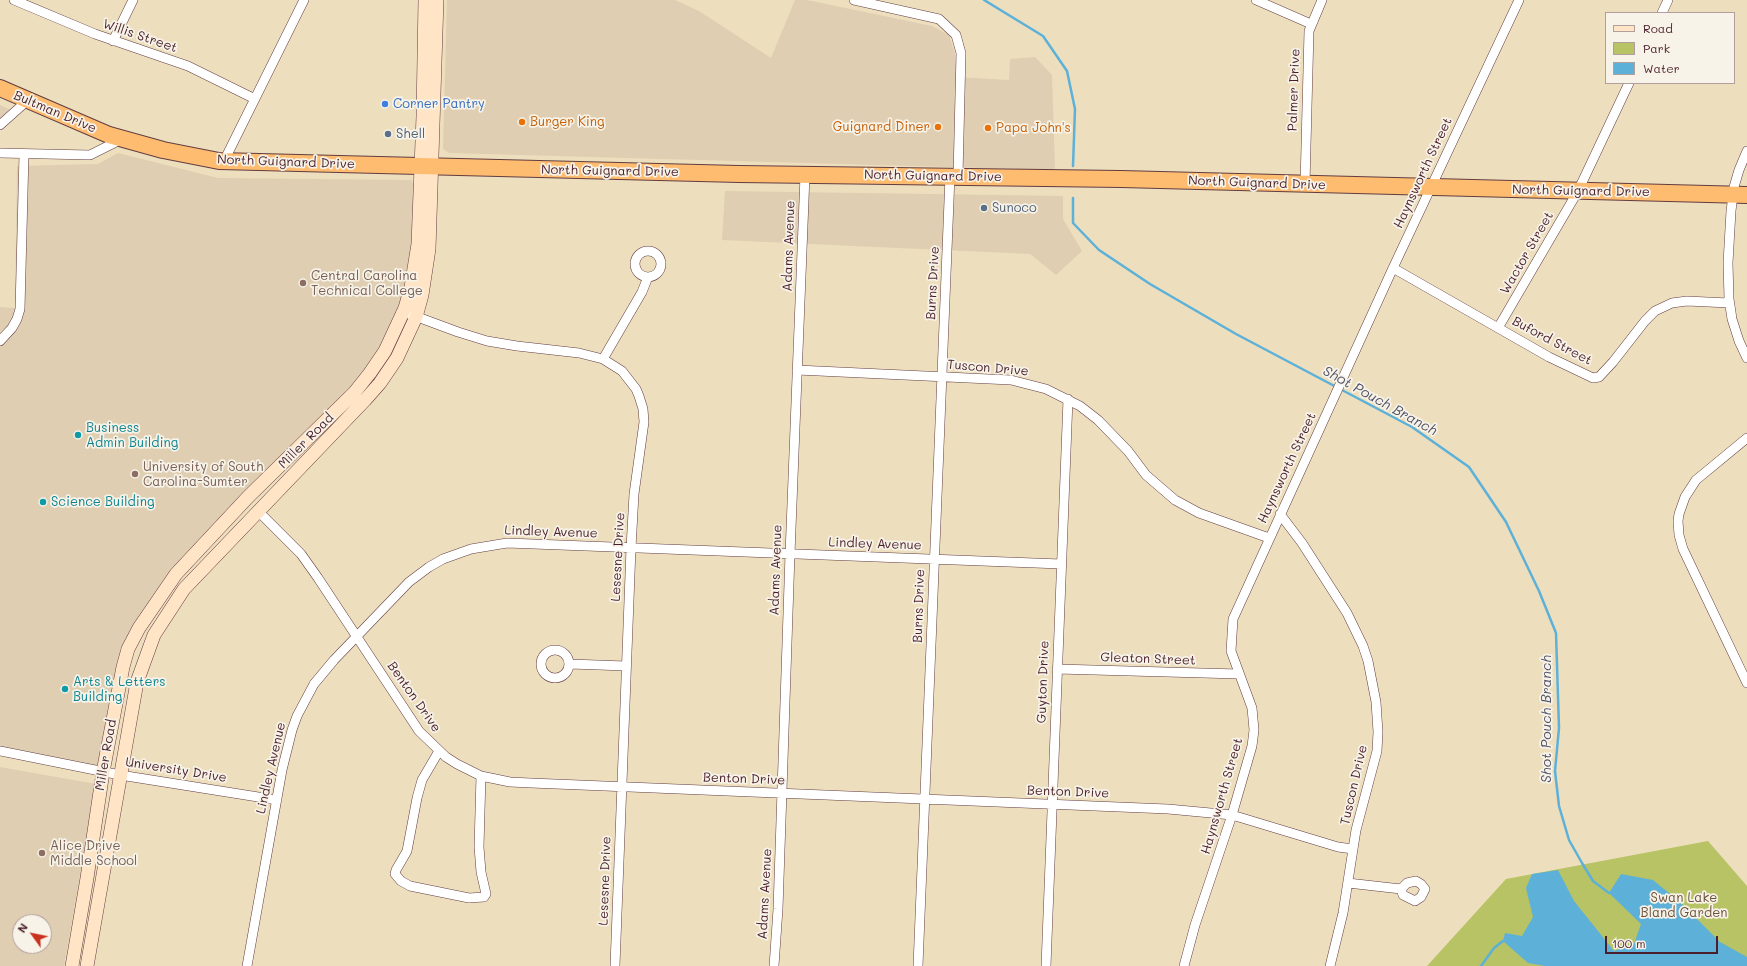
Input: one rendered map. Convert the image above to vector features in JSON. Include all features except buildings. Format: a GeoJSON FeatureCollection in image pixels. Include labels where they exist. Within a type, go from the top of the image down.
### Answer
{"type":"FeatureCollection","features":[{"type":"Feature","properties":{"kind":"highway","name":"Bultman Drive"},"geometry":{"type":"LineString","coordinates":[[0,88],[116,137]]}},
{"type":"Feature","properties":{"kind":"highway","name":"North Guignard Drive"},"geometry":{"type":"LineString","coordinates":[[116,137],[163,150],[224,161],[805,175],[954,176],[1740,195]]}},
{"type":"Feature","properties":{"kind":"street","name":"Willis Street"},"geometry":{"type":"LineString","coordinates":[[14,0],[113,41],[190,67],[255,99]]}},
{"type":"Feature","properties":{"kind":"street"},"geometry":{"type":"LineString","coordinates":[[113,41],[133,0]]}},
{"type":"Feature","properties":{"kind":"street"},"geometry":{"type":"LineString","coordinates":[[224,161],[304,0]]}},
{"type":"Feature","properties":{"kind":"street","name":"Miller Road"},"geometry":{"type":"LineString","coordinates":[[87,966],[137,682],[154,635],[184,589],[380,383],[397,358],[416,317],[422,295],[429,249],[425,0]]}},
{"type":"Feature","properties":{"kind":"street","name":"Miller Road"},"geometry":{"type":"LineString","coordinates":[[72,966],[87,878],[102,772],[128,649],[139,628],[176,574],[248,497],[354,393],[370,374],[385,352],[404,312],[412,287],[427,166],[437,0]]}},
{"type":"Feature","properties":{"kind":"street","name":"Burns Drive"},"geometry":{"type":"LineString","coordinates":[[854,0],[939,19],[956,35],[961,53],[941,376],[918,966]]}},
{"type":"Feature","properties":{"kind":"street"},"geometry":{"type":"LineString","coordinates":[[1256,0],[1311,24]]}},
{"type":"Feature","properties":{"kind":"street","name":"Palmer Drive"},"geometry":{"type":"LineString","coordinates":[[1305,184],[1309,31],[1322,0]]}},
{"type":"Feature","properties":{"kind":"street","name":"Haynsworth Street"},"geometry":{"type":"LineString","coordinates":[[1184,966],[1195,926],[1232,815],[1252,746],[1254,730],[1252,708],[1231,651],[1233,619],[1393,268],[1518,0]]}},
{"type":"Feature","properties":{"kind":"street"},"geometry":{"type":"LineString","coordinates":[[1662,12],[1668,0]]}},
{"type":"Feature","properties":{"kind":"street","name":"Wactor Street"},"geometry":{"type":"LineString","coordinates":[[1498,328],[1578,191],[1629,84]]}},
{"type":"Feature","properties":{"kind":"street"},"geometry":{"type":"LineString","coordinates":[[0,125],[28,100]]}},
{"type":"Feature","properties":{"kind":"street"},"geometry":{"type":"LineString","coordinates":[[0,154],[90,154],[116,137]]}},
{"type":"Feature","properties":{"kind":"street"},"geometry":{"type":"LineString","coordinates":[[1747,151],[1739,170],[1740,195],[1731,211],[1728,263],[1729,303],[1732,319],[1739,341],[1747,358]]}},
{"type":"Feature","properties":{"kind":"street"},"geometry":{"type":"LineString","coordinates":[[0,341],[12,328],[20,309],[24,154]]}},
{"type":"Feature","properties":{"kind":"street","name":"Adams Avenue"},"geometry":{"type":"LineString","coordinates":[[774,966],[778,909],[805,175]]}},
{"type":"Feature","properties":{"kind":"street","name":"Buford Street"},"geometry":{"type":"LineString","coordinates":[[1393,268],[1498,328],[1593,378],[1599,377],[1613,362],[1645,321],[1655,311],[1672,303],[1687,301],[1729,303]]}},
{"type":"Feature","properties":{"kind":"street"},"geometry":{"type":"LineString","coordinates":[[603,359],[642,292],[648,277]]}},
{"type":"Feature","properties":{"kind":"street","name":"Lesesne Drive"},"geometry":{"type":"LineString","coordinates":[[404,312],[487,341],[579,353],[603,359],[616,366],[627,377],[636,389],[643,409],[643,432],[634,494],[631,548],[615,966]]}},
{"type":"Feature","properties":{"kind":"street","name":"Tuscon Drive"},"geometry":{"type":"LineString","coordinates":[[797,370],[941,376],[1025,382],[1046,389],[1068,399],[1098,420],[1128,451],[1146,475],[1175,500],[1199,513],[1269,538]]}},
{"type":"Feature","properties":{"kind":"street","name":"Guyton Drive"},"geometry":{"type":"LineString","coordinates":[[1046,966],[1068,399]]}},
{"type":"Feature","properties":{"kind":"street"},"geometry":{"type":"LineString","coordinates":[[1747,438],[1696,480],[1685,497],[1678,522],[1679,535],[1683,549],[1747,683]]}},
{"type":"Feature","properties":{"kind":"street","name":"Benton Drive"},"geometry":{"type":"LineString","coordinates":[[258,511],[300,554],[419,730],[439,751],[457,764],[481,776],[510,782],[1168,809],[1232,815],[1338,847],[1352,849]]}},
{"type":"Feature","properties":{"kind":"street","name":"Tuscon Drive"},"geometry":{"type":"LineString","coordinates":[[1280,514],[1302,543],[1347,613],[1363,646],[1373,678],[1378,732],[1377,751],[1352,849],[1343,913],[1330,966]]}},
{"type":"Feature","properties":{"kind":"street","name":"Lindley Avenue"},"geometry":{"type":"LineString","coordinates":[[247,966],[288,745],[297,716],[314,684],[357,637],[409,582],[438,562],[472,549],[508,543],[1061,564]]}},
{"type":"Feature","properties":{"kind":"street"},"geometry":{"type":"LineString","coordinates":[[570,664],[626,666]]}},
{"type":"Feature","properties":{"kind":"street","name":"Gleaton Street"},"geometry":{"type":"LineString","coordinates":[[1057,669],[1239,674]]}},
{"type":"Feature","properties":{"kind":"street"},"geometry":{"type":"LineString","coordinates":[[439,751],[422,780],[417,798],[407,852],[395,874],[401,881],[410,886],[469,898],[484,897],[486,894],[479,854],[481,776]]}},
{"type":"Feature","properties":{"kind":"street","name":"University Drive"},"geometry":{"type":"LineString","coordinates":[[0,752],[102,772],[277,800]]}},
{"type":"Feature","properties":{"kind":"street"},"geometry":{"type":"LineString","coordinates":[[1348,883],[1401,889]]}},
{"type":"Feature","properties":{"kind":"shaded area"},"geometry":{"type":"Polygon","coordinates":[[[447,0],[675,0],[699,11],[771,58],[795,0],[807,0],[932,26],[949,35],[955,54],[957,77],[1009,80],[1010,59],[1035,57],[1052,75],[1055,170],[449,153],[443,149],[447,0]]]}},
{"type":"Feature","properties":{"kind":"shaded area"},"geometry":{"type":"Polygon","coordinates":[[[0,105],[11,110],[0,123],[0,105]]]}},
{"type":"Feature","properties":{"kind":"shaded area","name":"University of South Carolina-Sumter"},"geometry":{"type":"Polygon","coordinates":[[[118,153],[218,178],[411,180],[414,185],[411,261],[397,311],[387,337],[371,363],[349,391],[243,502],[135,633],[103,772],[0,748],[0,307],[15,308],[17,166],[98,164],[118,153]]]}},
{"type":"Feature","properties":{"kind":"shaded area"},"geometry":{"type":"Polygon","coordinates":[[[725,191],[1063,196],[1063,219],[1082,251],[1056,275],[1030,254],[722,240],[725,191]]]}},
{"type":"Feature","properties":{"kind":"shaded area","name":"Alice Drive Middle School"},"geometry":{"type":"Polygon","coordinates":[[[0,767],[96,784],[64,966],[0,966],[0,767]]]}},
{"type":"Feature","properties":{"kind":"green space","name":"Swan Lake Bland Garden"},"geometry":{"type":"Polygon","coordinates":[[[1708,841],[1747,886],[1747,966],[1427,966],[1506,879],[1708,841]]]}},
{"type":"Feature","properties":{"kind":"water"},"geometry":{"type":"Polygon","coordinates":[[[1558,870],[1574,901],[1614,951],[1634,944],[1641,924],[1609,893],[1621,874],[1653,880],[1680,902],[1720,942],[1747,957],[1747,966],[1545,966],[1528,963],[1503,941],[1505,933],[1522,936],[1533,917],[1526,888],[1532,874],[1558,870]]]}},
{"type":"Feature","properties":{"kind":"waterway","name":"Shot Pouch Branch"},"geometry":{"type":"LineString","coordinates":[[984,0],[1043,36],[1067,71],[1075,109],[1073,166]]}},
{"type":"Feature","properties":{"kind":"waterway","name":"Shot Pouch Branch"},"geometry":{"type":"LineString","coordinates":[[1073,198],[1073,223],[1099,250],[1150,284],[1236,334],[1412,427],[1469,467],[1506,522],[1539,591],[1556,633],[1559,728],[1555,771],[1559,806],[1569,840],[1582,863],[1593,881],[1609,893]]}},
{"type":"Feature","properties":{"kind":"waterway"},"geometry":{"type":"LineString","coordinates":[[1481,966],[1494,948],[1503,941]]}},
{"type":"Feature","properties":{"kind":"place","name":"Corner Pantry"},"geometry":{"type":"Point","coordinates":[385,104]}},
{"type":"Feature","properties":{"kind":"place","name":"Burger King"},"geometry":{"type":"Point","coordinates":[522,122]}},
{"type":"Feature","properties":{"kind":"place","name":"Guignard Diner"},"geometry":{"type":"Point","coordinates":[938,127]}},
{"type":"Feature","properties":{"kind":"place","name":"Papa John's"},"geometry":{"type":"Point","coordinates":[988,128]}},
{"type":"Feature","properties":{"kind":"place","name":"Shell"},"geometry":{"type":"Point","coordinates":[388,134]}},
{"type":"Feature","properties":{"kind":"place","name":"Sunoco"},"geometry":{"type":"Point","coordinates":[984,208]}},
{"type":"Feature","properties":{"kind":"place","name":"Central Carolina Technical College"},"geometry":{"type":"Point","coordinates":[303,283]}},
{"type":"Feature","properties":{"kind":"place","name":"Business Admin Building"},"geometry":{"type":"Point","coordinates":[78,435]}},
{"type":"Feature","properties":{"kind":"place","name":"University of South Carolina-Sumter"},"geometry":{"type":"Point","coordinates":[135,474]}},
{"type":"Feature","properties":{"kind":"place","name":"Science Building"},"geometry":{"type":"Point","coordinates":[43,502]}},
{"type":"Feature","properties":{"kind":"place","name":"Arts & Letters Building"},"geometry":{"type":"Point","coordinates":[65,689]}},
{"type":"Feature","properties":{"kind":"place","name":"Alice Drive Middle School"},"geometry":{"type":"Point","coordinates":[42,853]}}]}
